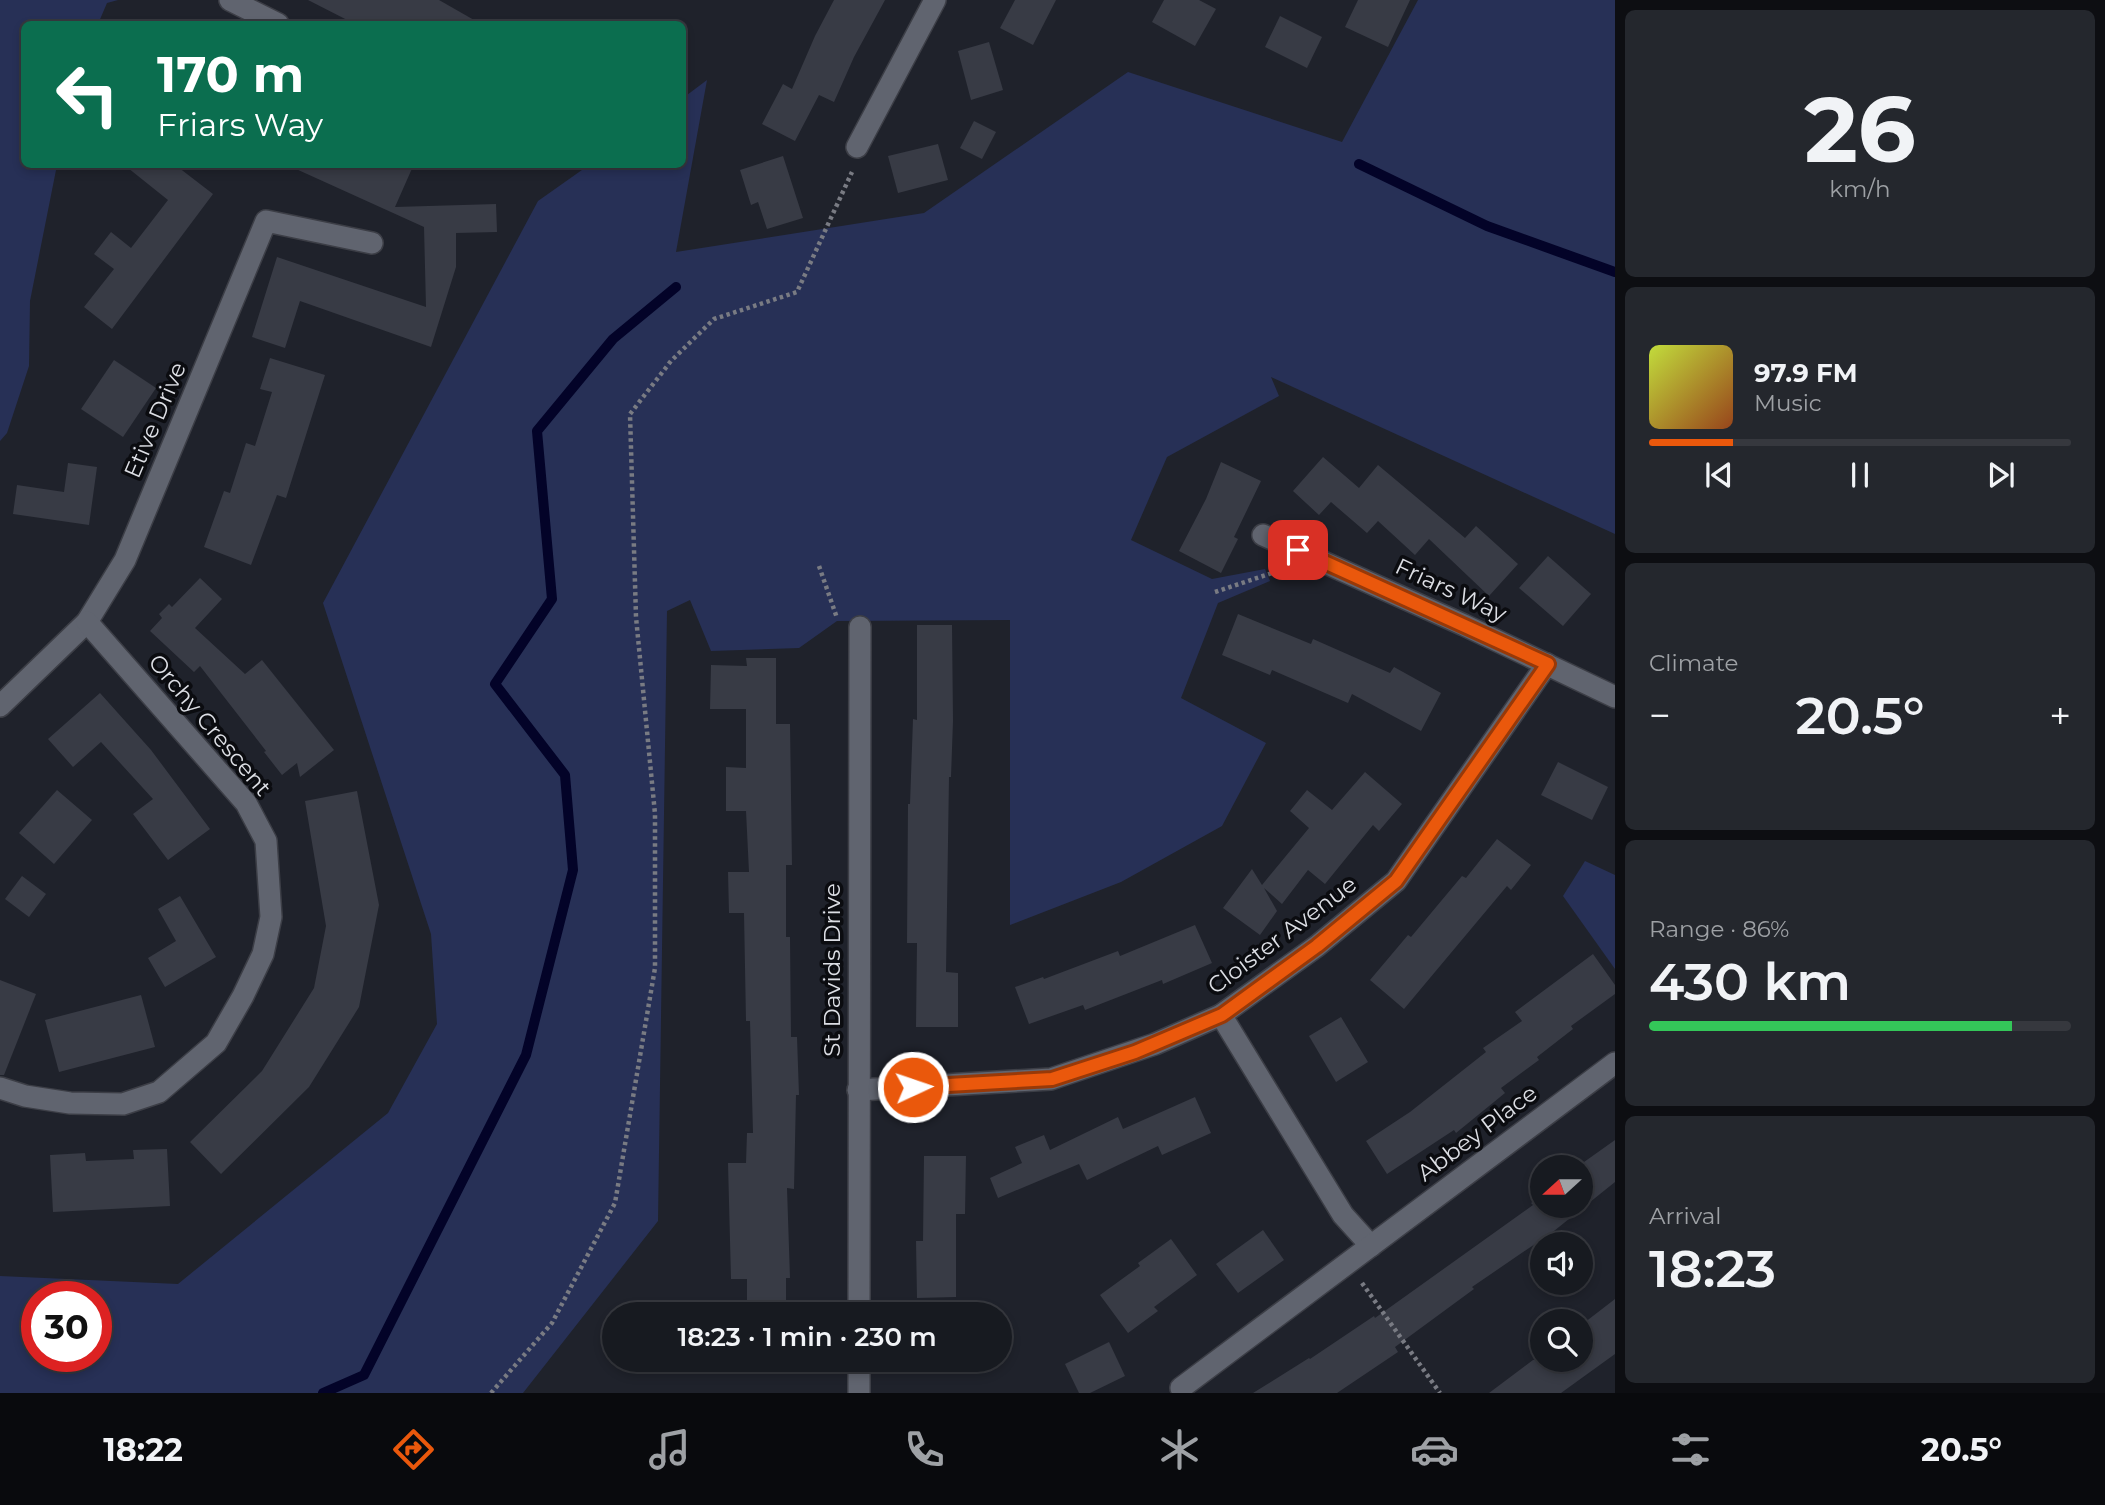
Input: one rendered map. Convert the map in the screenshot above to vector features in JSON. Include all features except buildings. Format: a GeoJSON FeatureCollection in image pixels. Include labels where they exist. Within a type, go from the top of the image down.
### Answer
{"type":"FeatureCollection","features":[{"type":"Feature","properties":{"kind":"street"},"geometry":{"type":"LineString","coordinates":[[230,0],[272,21]]}},
{"type":"Feature","properties":{"kind":"street"},"geometry":{"type":"LineString","coordinates":[[857,147],[934,0]]}},
{"type":"Feature","properties":{"kind":"street","name":"Etive Drive"},"geometry":{"type":"LineString","coordinates":[[0,706],[87,622],[125,560],[267,221],[372,243]]}},
{"type":"Feature","properties":{"kind":"street","name":"Friars Way"},"geometry":{"type":"LineString","coordinates":[[1263,535],[1615,697]]}},
{"type":"Feature","properties":{"kind":"street","name":"Orchy Crescent"},"geometry":{"type":"LineString","coordinates":[[0,1088],[25,1096],[83,1104],[123,1104],[159,1092],[216,1043],[263,954],[271,917],[266,841],[246,803],[87,622]]}},
{"type":"Feature","properties":{"kind":"street","name":"St Davids Drive"},"geometry":{"type":"LineString","coordinates":[[859,1302],[860,636]]}},
{"type":"Feature","properties":{"kind":"street","name":"Cloister Avenue"},"geometry":{"type":"LineString","coordinates":[[858,1090],[1052,1079],[1135,1052],[1222,1015],[1317,946],[1396,881],[1548,664]]}},
{"type":"Feature","properties":{"kind":"street"},"geometry":{"type":"LineString","coordinates":[[1222,1015],[1343,1215],[1371,1245]]}},
{"type":"Feature","properties":{"kind":"street","name":"Abbey Place"},"geometry":{"type":"LineString","coordinates":[[1181,1388],[1615,1063]]}},
{"type":"Feature","properties":{"kind":"street"},"geometry":{"type":"LineString","coordinates":[[859,1372],[859,1393]]}},
{"type":"Feature","properties":{"kind":"path"},"geometry":{"type":"LineString","coordinates":[[491,1393],[552,1323],[615,1203],[655,968],[655,814],[636,617],[630,414],[671,361],[714,319],[797,292],[851,179],[857,147]]}},
{"type":"Feature","properties":{"kind":"path"},"geometry":{"type":"LineString","coordinates":[[1215,592],[1315,558]]}},
{"type":"Feature","properties":{"kind":"path"},"geometry":{"type":"LineString","coordinates":[[819,566],[842,634],[860,636]]}},
{"type":"Feature","properties":{"kind":"path"},"geometry":{"type":"LineString","coordinates":[[1348,1263],[1440,1393]]}},
{"type":"Feature","properties":{"kind":"shaded area"},"geometry":{"type":"Polygon","coordinates":[[[0,0],[118,0],[107,3],[99,21],[21,21],[21,168],[56,168],[30,301],[29,366],[7,433],[0,441],[0,0]]]}},
{"type":"Feature","properties":{"kind":"shaded area"},"geometry":{"type":"Polygon","coordinates":[[[1418,0],[1615,0],[1615,534],[1271,377],[1279,396],[1167,457],[1131,540],[1212,579],[1265,569],[1270,581],[1218,603],[1181,698],[1266,743],[1222,826],[1121,882],[1010,925],[1010,620],[837,621],[799,648],[711,651],[690,600],[667,611],[658,1221],[523,1393],[0,1393],[0,1276],[111,1281],[21,1281],[21,1372],[112,1372],[112,1281],[178,1284],[388,1113],[437,1024],[431,934],[323,603],[538,201],[585,168],[686,168],[686,96],[707,80],[676,252],[924,213],[1128,72],[1342,142],[1418,0]]]}},
{"type":"Feature","properties":{"kind":"shaded area"},"geometry":{"type":"Polygon","coordinates":[[[1585,861],[1615,875],[1615,969],[1563,896],[1585,861]]]}},
{"type":"Feature","properties":{"kind":"waterway"},"geometry":{"type":"LineString","coordinates":[[1359,164],[1487,226],[1615,272]]}},
{"type":"Feature","properties":{"kind":"waterway"},"geometry":{"type":"LineString","coordinates":[[323,1393],[364,1375],[526,1055],[573,870],[565,775],[495,684],[552,599],[537,431],[613,339],[676,287]]}},
{"type":"Feature","properties":{"kind":"route"},"geometry":{"type":"LineString","coordinates":[[913,1087],[1052,1079],[1114,1060],[1222,1015],[1317,946],[1396,881],[1548,664],[1298,550]]}}]}
